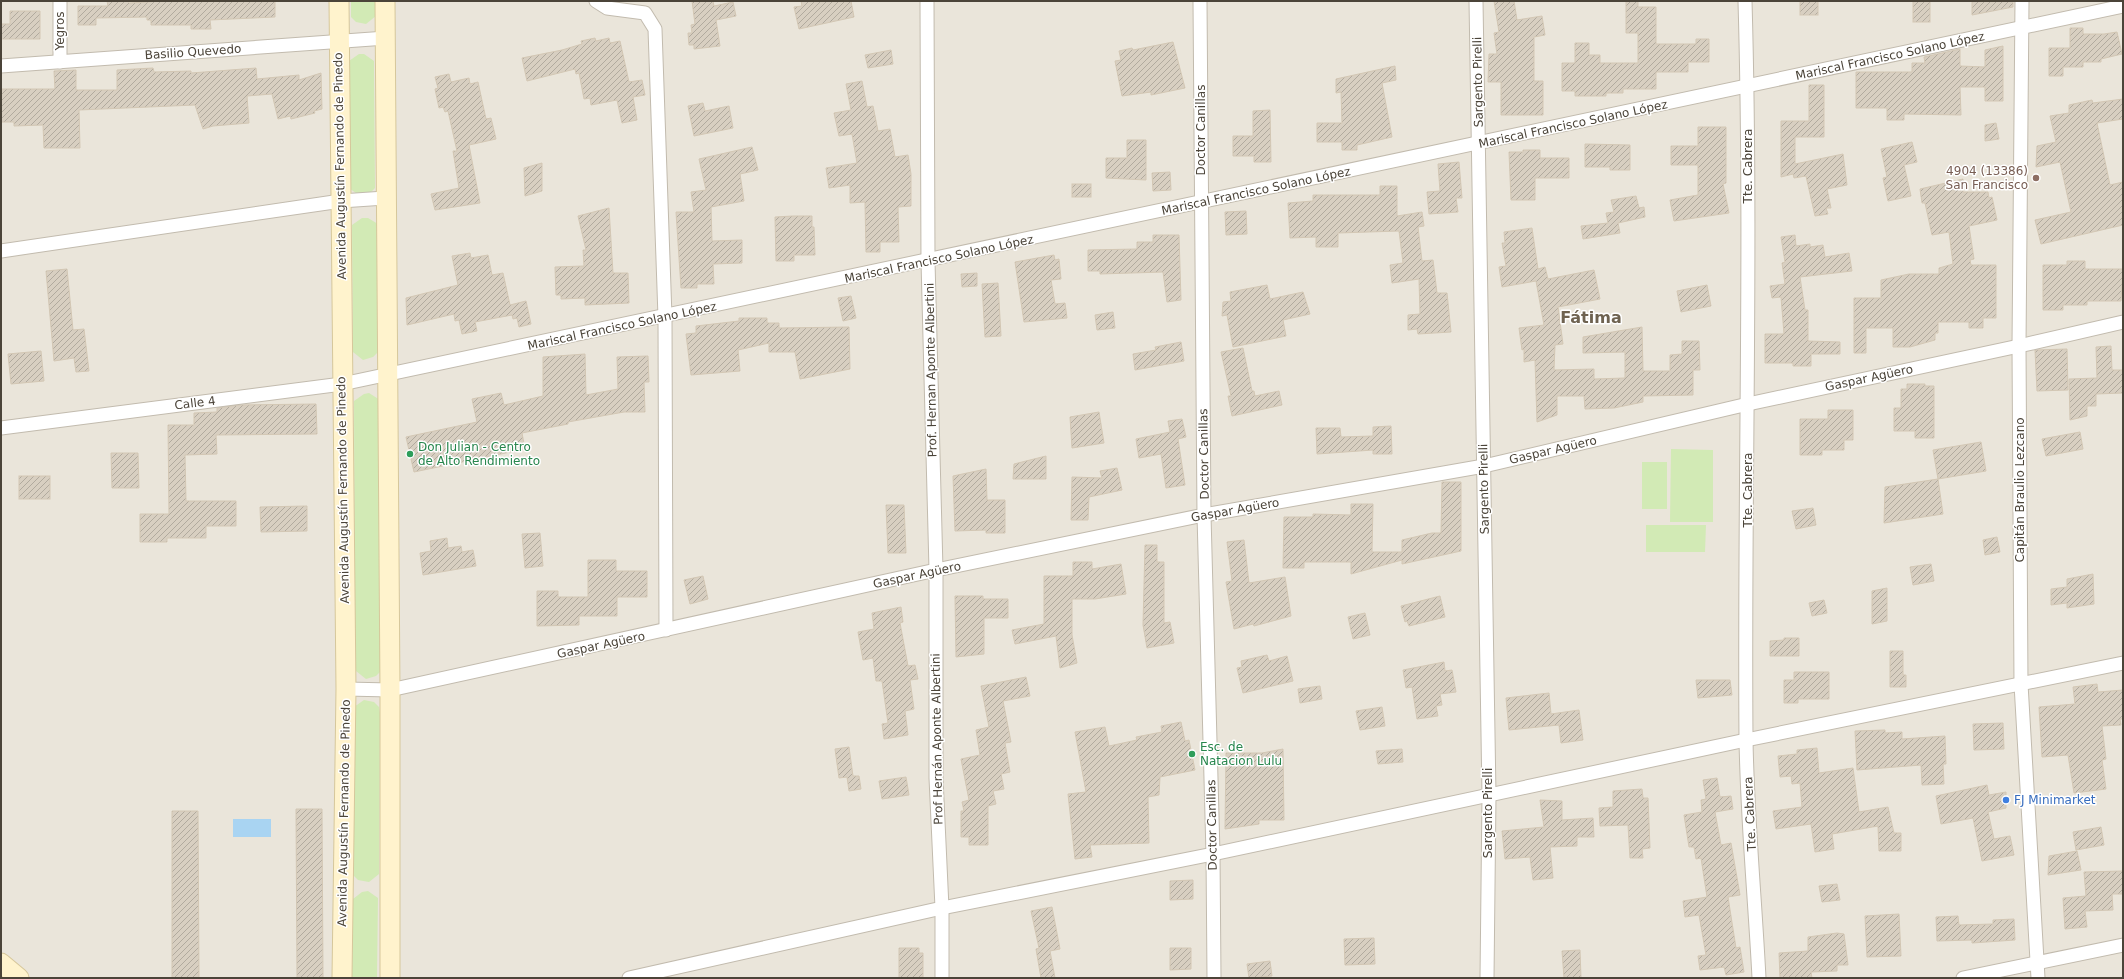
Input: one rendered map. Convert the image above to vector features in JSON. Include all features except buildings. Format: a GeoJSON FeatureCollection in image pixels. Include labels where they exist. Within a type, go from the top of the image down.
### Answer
{"type":"FeatureCollection","features":[{"type":"Feature","properties":{"kind":"street","name":"Yegros"},"geometry":{"type":"LineString","coordinates":[[60,1],[60,62]]}},
{"type":"Feature","properties":{"kind":"street","name":"Avenida Augustín Fernando de Pinedo"},"geometry":{"type":"LineString","coordinates":[[339,1],[346,689],[342,978]]}},
{"type":"Feature","properties":{"kind":"street"},"geometry":{"type":"LineString","coordinates":[[385,1],[385,198],[388,375],[390,690],[390,978]]}},
{"type":"Feature","properties":{"kind":"street"},"geometry":{"type":"LineString","coordinates":[[596,1],[607,8],[645,13],[655,29],[665,317],[666,630]]}},
{"type":"Feature","properties":{"kind":"street","name":"Prof. Hernan Aponte Albertini"},"geometry":{"type":"LineString","coordinates":[[927,1],[928,261],[936,570]]}},
{"type":"Feature","properties":{"kind":"street","name":"Doctor Canillas"},"geometry":{"type":"LineString","coordinates":[[1200,1],[1204,515],[1213,854],[1214,978]]}},
{"type":"Feature","properties":{"kind":"street","name":"Sargento Pirelli"},"geometry":{"type":"LineString","coordinates":[[1476,1],[1489,795],[1486,978]]}},
{"type":"Feature","properties":{"kind":"street","name":"Tte. Cabrera"},"geometry":{"type":"LineString","coordinates":[[1745,1],[1747,86],[1748,404],[1746,740],[1759,978]]}},
{"type":"Feature","properties":{"kind":"street","name":"Capitán Braulio Lezcano"},"geometry":{"type":"LineString","coordinates":[[2022,1],[2023,28],[2019,346],[2020,684],[2038,978]]}},
{"type":"Feature","properties":{"kind":"street","name":"Mariscal Francisco Solano López"},"geometry":{"type":"LineString","coordinates":[[388,375],[2123,6]]}},
{"type":"Feature","properties":{"kind":"street","name":"Basilio Quevedo"},"geometry":{"type":"LineString","coordinates":[[1,66],[386,38]]}},
{"type":"Feature","properties":{"kind":"street"},"geometry":{"type":"LineString","coordinates":[[1,251],[341,201],[385,198]]}},
{"type":"Feature","properties":{"kind":"street","name":"Gaspar Agüero"},"geometry":{"type":"LineString","coordinates":[[346,689],[390,690],[936,570],[1204,515],[1484,466],[1748,404],[2019,346],[2123,322]]}},
{"type":"Feature","properties":{"kind":"street","name":"Calle 4"},"geometry":{"type":"LineString","coordinates":[[1,428],[342,384],[388,375]]}},
{"type":"Feature","properties":{"kind":"street","name":"Prof Hernán Aponte Albertini"},"geometry":{"type":"LineString","coordinates":[[936,570],[936,778],[942,908]]}},
{"type":"Feature","properties":{"kind":"street"},"geometry":{"type":"LineString","coordinates":[[629,978],[669,974],[942,908],[1213,854],[1746,740],[2123,663]]}},
{"type":"Feature","properties":{"kind":"street"},"geometry":{"type":"LineString","coordinates":[[942,908],[942,978]]}},
{"type":"Feature","properties":{"kind":"street"},"geometry":{"type":"LineString","coordinates":[[1963,978],[2123,945]]}},
{"type":"Feature","properties":{"kind":"street"},"geometry":{"type":"LineString","coordinates":[[1,963],[19,978]]}},
{"type":"Feature","properties":{"kind":"shaded area"},"geometry":{"type":"Polygon","coordinates":[[[1,1],[2123,1],[2123,978],[1,978],[1,1]]]}},
{"type":"Feature","properties":{"kind":"green space"},"geometry":{"type":"Polygon","coordinates":[[[351,1],[376,1],[376,16],[366,24],[356,22],[351,17],[351,1]]]}},
{"type":"Feature","properties":{"kind":"green space"},"geometry":{"type":"Polygon","coordinates":[[[359,54],[364,54],[374,61],[375,188],[370,193],[360,196],[349,188],[349,61],[359,54]]]}},
{"type":"Feature","properties":{"kind":"green space"},"geometry":{"type":"Polygon","coordinates":[[[362,218],[368,218],[378,224],[378,352],[373,357],[363,360],[353,352],[352,225],[362,218]]]}},
{"type":"Feature","properties":{"kind":"green space"},"geometry":{"type":"Polygon","coordinates":[[[369,393],[380,400],[381,671],[376,676],[366,679],[356,671],[355,667],[354,401],[364,394],[369,393]]]}},
{"type":"Feature","properties":{"kind":"green space"},"geometry":{"type":"Polygon","coordinates":[[[1671,449],[1713,450],[1713,522],[1670,522],[1671,449]]]}},
{"type":"Feature","properties":{"kind":"green space"},"geometry":{"type":"Polygon","coordinates":[[[1642,462],[1667,462],[1667,509],[1642,509],[1642,462]]]}},
{"type":"Feature","properties":{"kind":"green space"},"geometry":{"type":"Polygon","coordinates":[[[1646,525],[1706,525],[1705,552],[1646,552],[1646,525]]]}},
{"type":"Feature","properties":{"kind":"green space"},"geometry":{"type":"Polygon","coordinates":[[[364,700],[374,702],[379,707],[380,713],[379,874],[369,882],[358,880],[353,875],[354,707],[364,700]]]}},
{"type":"Feature","properties":{"kind":"green space"},"geometry":{"type":"Polygon","coordinates":[[[368,891],[378,898],[377,978],[352,978],[353,899],[362,892],[368,891]]]}},
{"type":"Feature","properties":{"kind":"water"},"geometry":{"type":"Polygon","coordinates":[[[233,819],[271,819],[271,837],[233,837],[233,819]]]}},
{"type":"Feature","properties":{"kind":"place","name":"4904 (13386) San Francisco"},"geometry":{"type":"Point","coordinates":[2036,178]}},
{"type":"Feature","properties":{"kind":"place","name":"Don Julian - Centro de Alto Rendimiento"},"geometry":{"type":"Point","coordinates":[410,454]}},
{"type":"Feature","properties":{"kind":"place","name":"Esc. de Natacion Lulu"},"geometry":{"type":"Point","coordinates":[1192,754]}},
{"type":"Feature","properties":{"kind":"place","name":"FJ Minimarket"},"geometry":{"type":"Point","coordinates":[2006,800]}},
{"type":"Feature","properties":{"kind":"district","name":"Fátima"},"geometry":{"type":"Point","coordinates":[1591,317]}}]}
